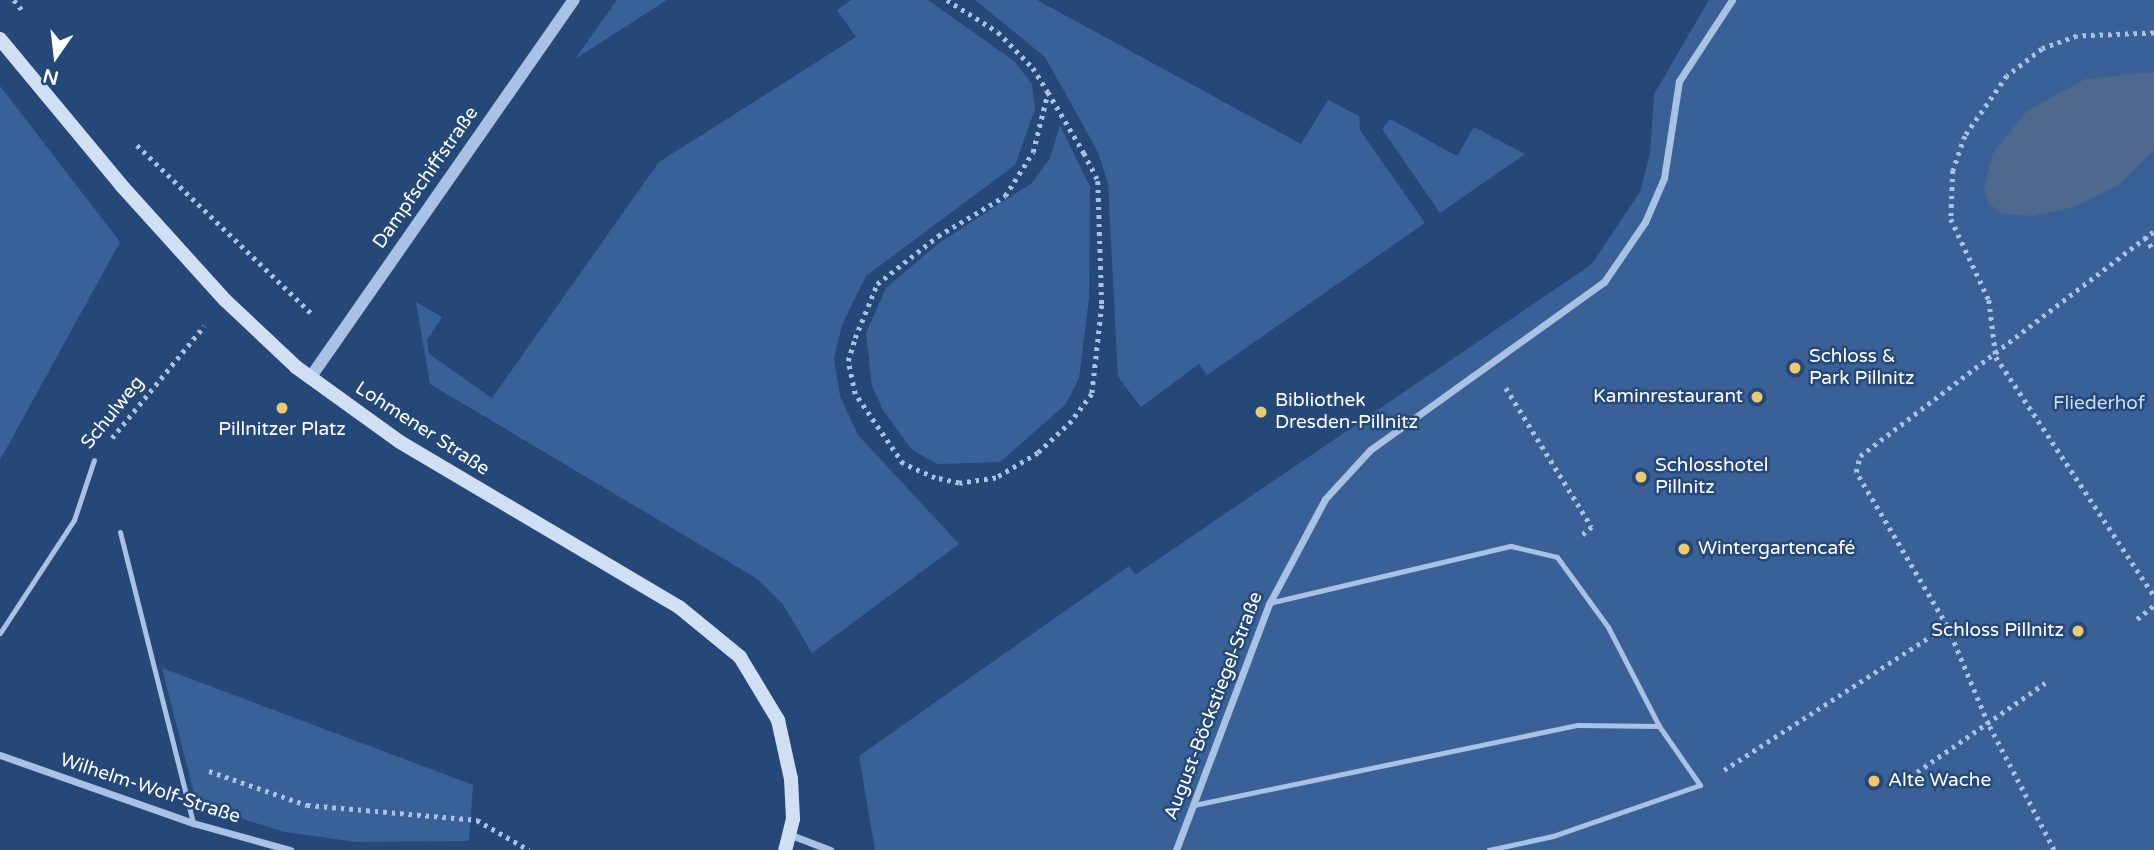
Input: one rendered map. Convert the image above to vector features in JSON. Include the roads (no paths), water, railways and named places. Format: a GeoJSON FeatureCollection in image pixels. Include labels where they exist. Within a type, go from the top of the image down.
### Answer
{"type":"FeatureCollection","features":[{"type":"Feature","properties":{"kind":"main road","name":"Lohmener Straße"},"geometry":{"type":"LineString","coordinates":[[0,40],[225,300],[310,378],[400,442],[679,607],[740,657],[778,720],[791,779],[791,835]]}},
{"type":"Feature","properties":{"kind":"main road"},"geometry":{"type":"LineString","coordinates":[[785,850],[791,835]]}},
{"type":"Feature","properties":{"kind":"street","name":"Dampfschiffstraße"},"geometry":{"type":"LineString","coordinates":[[310,378],[574,0]]}},
{"type":"Feature","properties":{"kind":"street","name":"August-Böckstiegel-Straße"},"geometry":{"type":"LineString","coordinates":[[1175,850],[1269,604],[1325,499],[1370,450],[1604,282],[1645,222],[1664,178],[1679,81],[1732,0]]}},
{"type":"Feature","properties":{"kind":"street","name":"Wilhelm-Wolf-Straße"},"geometry":{"type":"LineString","coordinates":[[0,755],[192,823],[290,850]]}},
{"type":"Feature","properties":{"kind":"street"},"geometry":{"type":"LineString","coordinates":[[791,835],[830,850]]}},
{"type":"Feature","properties":{"kind":"lane","name":"Schulweg"},"geometry":{"type":"LineString","coordinates":[[0,633],[74,520],[94,460]]}},
{"type":"Feature","properties":{"kind":"lane"},"geometry":{"type":"LineString","coordinates":[[120,532],[192,823]]}},
{"type":"Feature","properties":{"kind":"lane"},"geometry":{"type":"LineString","coordinates":[[1269,604],[1511,546],[1557,557],[1608,627],[1659,726],[1700,785],[1489,850]]}},
{"type":"Feature","properties":{"kind":"lane"},"geometry":{"type":"LineString","coordinates":[[1194,805],[1578,725],[1659,726]]}},
{"type":"Feature","properties":{"kind":"place","name":"Schloss & Park Pillnitz"},"geometry":{"type":"Point","coordinates":[1795,368]}},
{"type":"Feature","properties":{"kind":"place","name":"Kaminrestaurant"},"geometry":{"type":"Point","coordinates":[1757,397]}},
{"type":"Feature","properties":{"kind":"place","name":"Pillnitzer Platz"},"geometry":{"type":"Point","coordinates":[282,408]}},
{"type":"Feature","properties":{"kind":"place","name":"Bibliothek Dresden-Pillnitz"},"geometry":{"type":"Point","coordinates":[1261,412]}},
{"type":"Feature","properties":{"kind":"place","name":"Schlosshotel Pillnitz"},"geometry":{"type":"Point","coordinates":[1641,477]}},
{"type":"Feature","properties":{"kind":"place","name":"Wintergartencafé"},"geometry":{"type":"Point","coordinates":[1684,549]}},
{"type":"Feature","properties":{"kind":"place","name":"Schloss Pillnitz"},"geometry":{"type":"Point","coordinates":[2078,631]}},
{"type":"Feature","properties":{"kind":"place","name":"Alte Wache"},"geometry":{"type":"Point","coordinates":[1874,781]}},
{"type":"Feature","properties":{"kind":"park label","name":"Fliederhof"},"geometry":{"type":"Point","coordinates":[2099,404]}}]}
